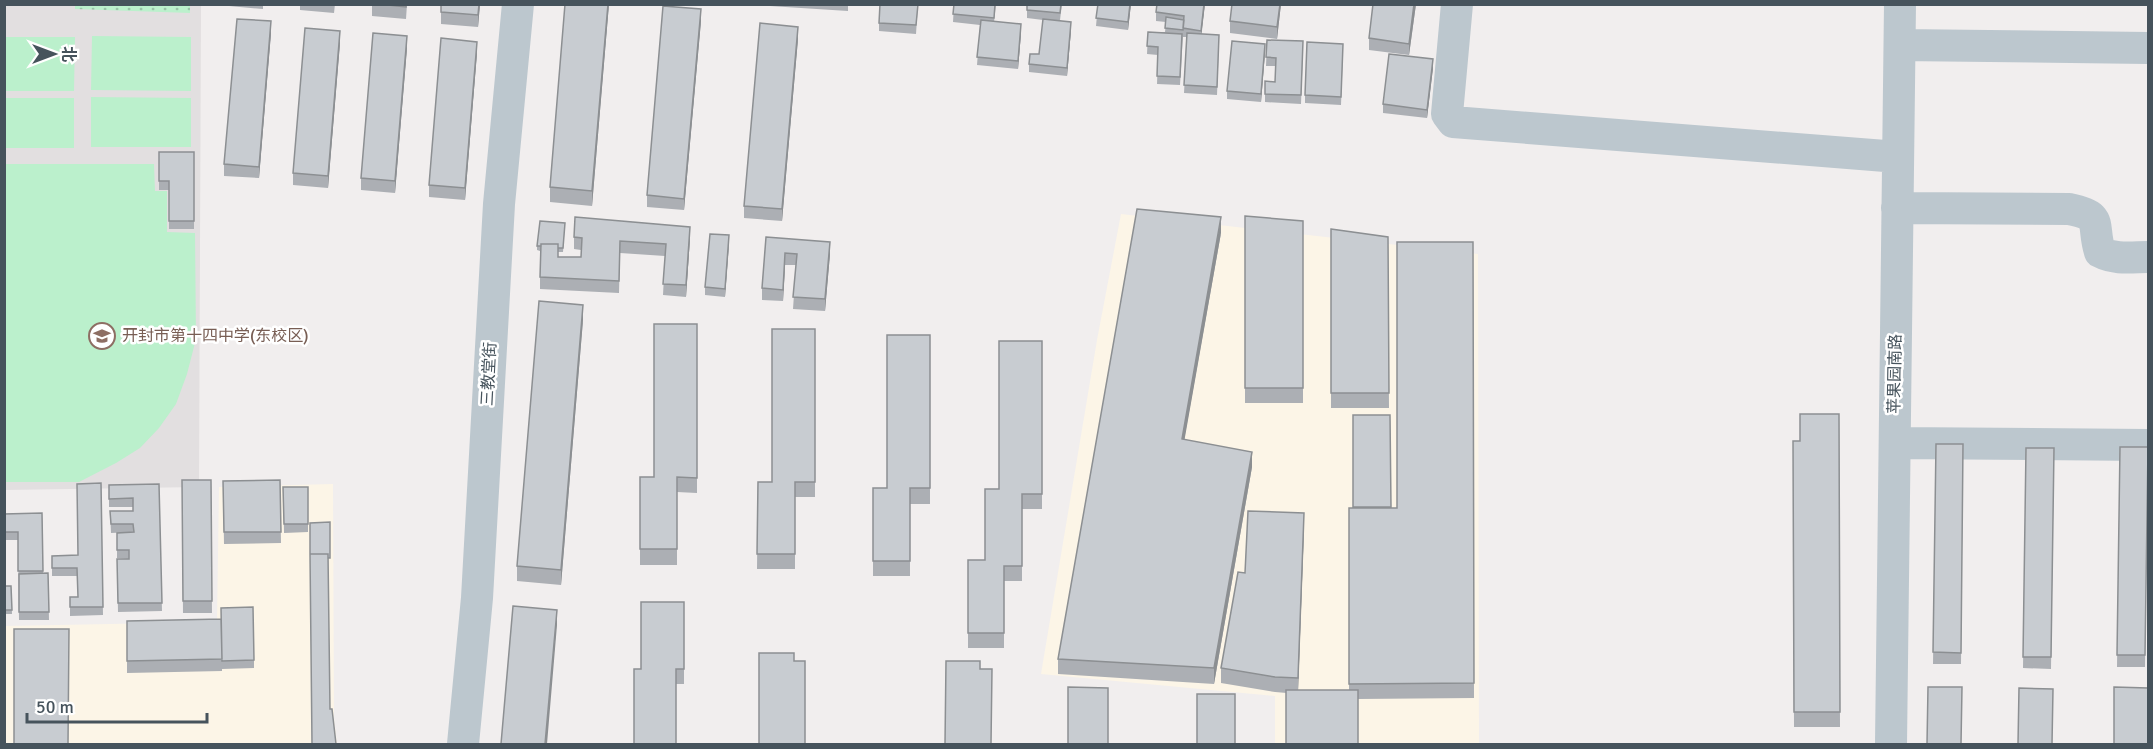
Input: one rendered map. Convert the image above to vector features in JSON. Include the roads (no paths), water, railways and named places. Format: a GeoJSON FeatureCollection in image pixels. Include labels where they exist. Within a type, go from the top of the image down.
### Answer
{"type":"FeatureCollection","features":[{"type":"Feature","properties":{"kind":"street","name":"三教堂街"},"geometry":{"type":"LineString","coordinates":[[463,744],[477,598],[499,204],[518,4]]}},
{"type":"Feature","properties":{"kind":"street"},"geometry":{"type":"LineString","coordinates":[[1456,4],[1447,114],[1453,122],[1898,157]]}},
{"type":"Feature","properties":{"kind":"street","name":"苹果园南路"},"geometry":{"type":"LineString","coordinates":[[1891,744],[1900,4]]}},
{"type":"Feature","properties":{"kind":"street"},"geometry":{"type":"LineString","coordinates":[[1900,45],[2148,48]]}},
{"type":"Feature","properties":{"kind":"street"},"geometry":{"type":"LineString","coordinates":[[1897,208],[2068,209],[2086,212],[2096,222],[2100,252],[2108,256],[2148,257]]}},
{"type":"Feature","properties":{"kind":"street"},"geometry":{"type":"LineString","coordinates":[[1895,443],[2148,445]]}},
{"type":"Feature","properties":{"kind":"place","name":"开封市第十四中学(东校区)"},"geometry":{"type":"Point","coordinates":[102,336]}}]}
